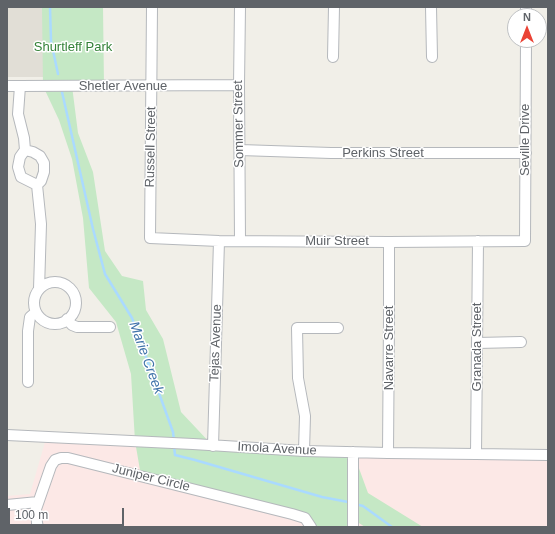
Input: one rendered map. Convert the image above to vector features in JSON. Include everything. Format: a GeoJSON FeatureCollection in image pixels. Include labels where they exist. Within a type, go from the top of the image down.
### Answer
{"type":"FeatureCollection","features":[{"type":"Feature","properties":{"kind":"street","name":"Russell Street"},"geometry":{"type":"LineString","coordinates":[[150,238],[152,7]]}},
{"type":"Feature","properties":{"kind":"street","name":"Sommer Street"},"geometry":{"type":"LineString","coordinates":[[240,7],[238,86],[240,240]]}},
{"type":"Feature","properties":{"kind":"street"},"geometry":{"type":"LineString","coordinates":[[334,7],[334,58]]}},
{"type":"Feature","properties":{"kind":"street"},"geometry":{"type":"LineString","coordinates":[[431,7],[432,57]]}},
{"type":"Feature","properties":{"kind":"street","name":"Seville Drive"},"geometry":{"type":"LineString","coordinates":[[525,241],[526,48]]}},
{"type":"Feature","properties":{"kind":"street","name":"Shetler Avenue"},"geometry":{"type":"LineString","coordinates":[[7,86],[238,86]]}},
{"type":"Feature","properties":{"kind":"street"},"geometry":{"type":"LineString","coordinates":[[20,86],[18,114],[24,138],[25,150],[20,157],[18,167],[21,177],[37,185]]}},
{"type":"Feature","properties":{"kind":"street"},"geometry":{"type":"LineString","coordinates":[[25,150],[40,156],[44,163],[44,172],[41,181],[37,185],[41,224],[40,278],[39,289],[34,301],[36,312],[42,319],[54,324],[61,323],[72,314],[75,308],[74,295],[65,285],[51,282],[39,289]]}},
{"type":"Feature","properties":{"kind":"street","name":"Perkins Street"},"geometry":{"type":"LineString","coordinates":[[240,150],[331,153],[526,153]]}},
{"type":"Feature","properties":{"kind":"street","name":"Muir Street"},"geometry":{"type":"LineString","coordinates":[[150,238],[389,242],[525,241]]}},
{"type":"Feature","properties":{"kind":"street","name":"Tejas Avenue"},"geometry":{"type":"LineString","coordinates":[[213,446],[219,240]]}},
{"type":"Feature","properties":{"kind":"street","name":"Granada Street"},"geometry":{"type":"LineString","coordinates":[[476,454],[478,241]]}},
{"type":"Feature","properties":{"kind":"street","name":"Navarre Street"},"geometry":{"type":"LineString","coordinates":[[388,453],[390,318],[389,242]]}},
{"type":"Feature","properties":{"kind":"street"},"geometry":{"type":"LineString","coordinates":[[28,382],[28,331],[30,318],[36,312]]}},
{"type":"Feature","properties":{"kind":"street"},"geometry":{"type":"LineString","coordinates":[[67,319],[72,325],[77,327],[110,327]]}},
{"type":"Feature","properties":{"kind":"street"},"geometry":{"type":"LineString","coordinates":[[304,451],[305,416],[298,378],[297,328],[338,328]]}},
{"type":"Feature","properties":{"kind":"street"},"geometry":{"type":"LineString","coordinates":[[477,344],[521,342]]}},
{"type":"Feature","properties":{"kind":"street","name":"Imola Avenue"},"geometry":{"type":"LineString","coordinates":[[7,435],[304,451],[548,455]]}},
{"type":"Feature","properties":{"kind":"street"},"geometry":{"type":"LineString","coordinates":[[353,452],[353,527]]}},
{"type":"Feature","properties":{"kind":"street","name":"Juniper Circle"},"geometry":{"type":"LineString","coordinates":[[38,527],[36,515],[38,502],[51,466],[55,460],[60,458],[68,458],[292,514],[305,518],[311,527]]}},
{"type":"Feature","properties":{"kind":"street"},"geometry":{"type":"LineString","coordinates":[[7,505],[38,502]]}},
{"type":"Feature","properties":{"kind":"shaded area"},"geometry":{"type":"Polygon","coordinates":[[[7,7],[47,7],[51,77],[7,77],[7,7]]]}},
{"type":"Feature","properties":{"kind":"shaded area"},"geometry":{"type":"Polygon","coordinates":[[[45,442],[548,455],[548,527],[7,527],[7,496],[30,494],[45,442]]]}},
{"type":"Feature","properties":{"kind":"green space","name":"Shurtleff Park"},"geometry":{"type":"Polygon","coordinates":[[[42,7],[103,7],[104,86],[72,86],[78,133],[93,172],[105,251],[122,276],[143,281],[146,310],[163,339],[181,412],[213,446],[353,452],[368,493],[423,527],[365,527],[353,519],[353,527],[311,527],[305,518],[141,476],[135,441],[131,374],[116,322],[89,288],[83,218],[72,159],[59,120],[43,86],[42,7]]]}},
{"type":"Feature","properties":{"kind":"waterway","name":"Marie Creek"},"geometry":{"type":"LineString","coordinates":[[50,7],[51,41],[58,74]]}},
{"type":"Feature","properties":{"kind":"waterway","name":"Marie Creek"},"geometry":{"type":"LineString","coordinates":[[62,92],[93,229],[105,274],[132,318],[173,432],[174,441]]}},
{"type":"Feature","properties":{"kind":"waterway","name":"Marie Creek"},"geometry":{"type":"LineString","coordinates":[[174,446],[175,455],[322,497],[348,502]]}},
{"type":"Feature","properties":{"kind":"waterway","name":"Marie Creek"},"geometry":{"type":"LineString","coordinates":[[359,505],[363,506],[392,527]]}}]}
